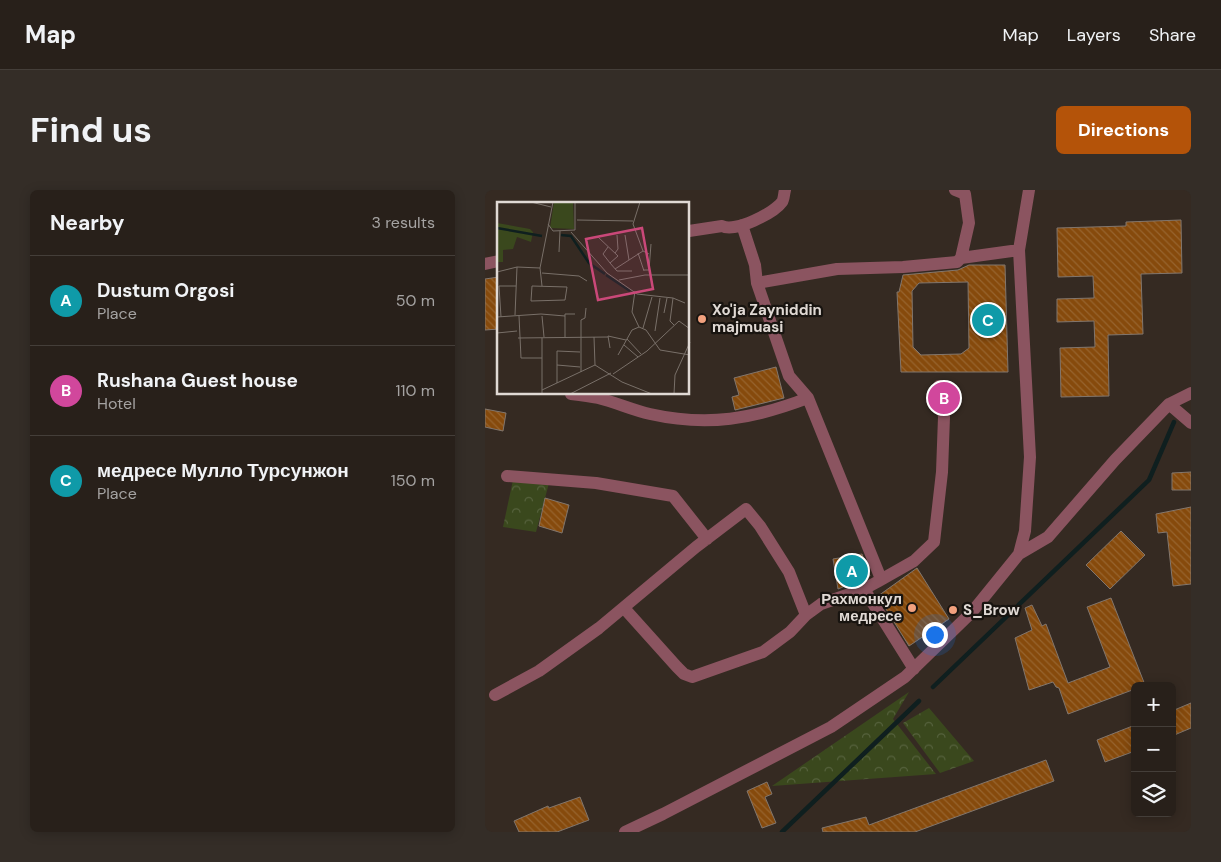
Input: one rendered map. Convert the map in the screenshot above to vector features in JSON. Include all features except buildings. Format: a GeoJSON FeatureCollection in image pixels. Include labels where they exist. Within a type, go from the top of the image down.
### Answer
{"type":"FeatureCollection","features":[{"type":"Feature","properties":{"kind":"street"},"geometry":{"type":"LineString","coordinates":[[690,231],[722,226],[725,228],[742,226],[759,219],[782,202],[785,190]]}},
{"type":"Feature","properties":{"kind":"street"},"geometry":{"type":"LineString","coordinates":[[757,282],[837,269],[903,267],[957,262],[961,258],[969,223],[965,194],[955,190]]}},
{"type":"Feature","properties":{"kind":"street"},"geometry":{"type":"LineString","coordinates":[[1019,554],[1025,531],[1030,456],[1019,250],[1029,190]]}},
{"type":"Feature","properties":{"kind":"street"},"geometry":{"type":"LineString","coordinates":[[742,226],[755,265],[757,282],[789,376],[808,398],[881,579]]}},
{"type":"Feature","properties":{"kind":"street"},"geometry":{"type":"LineString","coordinates":[[961,258],[1019,250]]}},
{"type":"Feature","properties":{"kind":"street"},"geometry":{"type":"LineString","coordinates":[[625,608],[677,667],[684,674],[692,677],[763,652],[790,632],[806,615],[821,604],[864,589],[914,561],[934,542],[942,472],[944,416],[939,386]]}},
{"type":"Feature","properties":{"kind":"street"},"geometry":{"type":"LineString","coordinates":[[625,832],[831,727],[905,677],[972,612],[1019,554],[1048,537],[1115,460],[1169,404],[1191,393]]}},
{"type":"Feature","properties":{"kind":"street"},"geometry":{"type":"LineString","coordinates":[[578,395],[597,398],[650,414],[692,421],[722,421],[763,414],[808,398]]}},
{"type":"Feature","properties":{"kind":"street"},"geometry":{"type":"LineString","coordinates":[[1169,404],[1191,423]]}},
{"type":"Feature","properties":{"kind":"street"},"geometry":{"type":"LineString","coordinates":[[507,476],[596,483],[673,496],[707,539]]}},
{"type":"Feature","properties":{"kind":"street"},"geometry":{"type":"LineString","coordinates":[[495,695],[539,671],[625,608],[696,546],[746,509],[760,526],[789,572],[806,615]]}},
{"type":"Feature","properties":{"kind":"street"},"geometry":{"type":"LineString","coordinates":[[864,589],[913,669]]}},
{"type":"Feature","properties":{"kind":"green space"},"geometry":{"type":"Polygon","coordinates":[[[513,480],[549,483],[536,532],[503,527],[513,480]]]}},
{"type":"Feature","properties":{"kind":"green space"},"geometry":{"type":"Polygon","coordinates":[[[909,692],[893,719],[936,774],[772,786],[909,692]]]}},
{"type":"Feature","properties":{"kind":"green space"},"geometry":{"type":"Polygon","coordinates":[[[929,708],[974,761],[940,773],[903,723],[929,708]]]}},
{"type":"Feature","properties":{"kind":"waterway"},"geometry":{"type":"LineString","coordinates":[[933,687],[1149,480],[1174,422]]}},
{"type":"Feature","properties":{"kind":"waterway"},"geometry":{"type":"LineString","coordinates":[[782,832],[919,701]]}},
{"type":"Feature","properties":{"kind":"place","name":"Xo'ja Zayniddin majmuasi"},"geometry":{"type":"Point","coordinates":[702,319]}},
{"type":"Feature","properties":{"kind":"place","name":"медресе Мулло Турсунжон"},"geometry":{"type":"Point","coordinates":[988,320]}},
{"type":"Feature","properties":{"kind":"place","name":"Rushana Guest house"},"geometry":{"type":"Point","coordinates":[944,398]}},
{"type":"Feature","properties":{"kind":"place","name":"Dustum Orgosi"},"geometry":{"type":"Point","coordinates":[852,571]}},
{"type":"Feature","properties":{"kind":"place","name":"Рахмонкул медресе"},"geometry":{"type":"Point","coordinates":[912,608]}},
{"type":"Feature","properties":{"kind":"place","name":"S_Brow"},"geometry":{"type":"Point","coordinates":[953,610]}}]}
